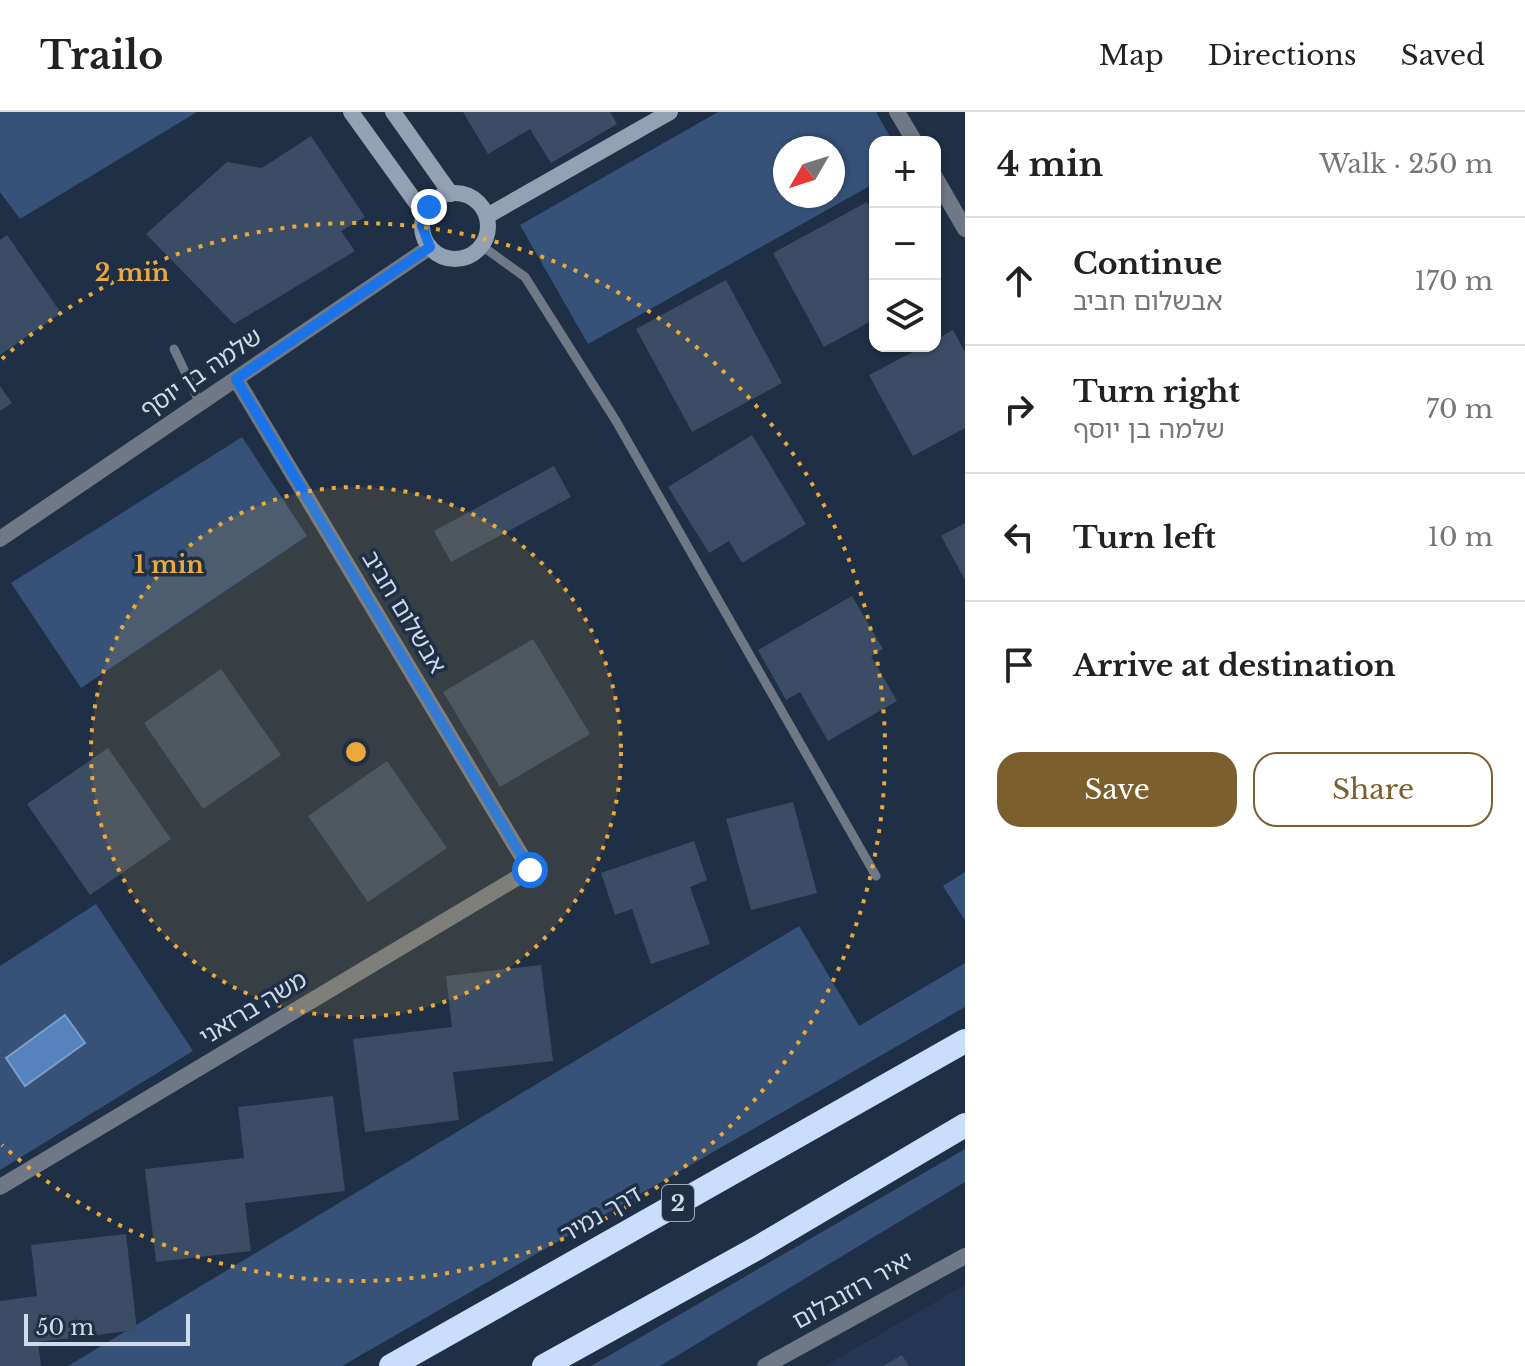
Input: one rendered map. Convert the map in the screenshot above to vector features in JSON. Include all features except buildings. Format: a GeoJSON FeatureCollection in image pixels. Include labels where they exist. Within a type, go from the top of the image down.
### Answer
{"type":"FeatureCollection","features":[{"type":"Feature","properties":{"kind":"highway","name":"דרך נמיר"},"geometry":{"type":"LineString","coordinates":[[391,1366],[965,1041]]}},
{"type":"Feature","properties":{"kind":"highway"},"geometry":{"type":"LineString","coordinates":[[544,1366],[759,1247],[965,1125]]}},
{"type":"Feature","properties":{"kind":"street"},"geometry":{"type":"LineString","coordinates":[[351,112],[425,215]]}},
{"type":"Feature","properties":{"kind":"street"},"geometry":{"type":"LineString","coordinates":[[393,112],[451,194]]}},
{"type":"Feature","properties":{"kind":"street"},"geometry":{"type":"LineString","coordinates":[[487,216],[670,112]]}},
{"type":"Feature","properties":{"kind":"street"},"geometry":{"type":"LineString","coordinates":[[897,112],[911,136]]}},
{"type":"Feature","properties":{"kind":"street"},"geometry":{"type":"LineString","coordinates":[[941,187],[963,222]]}},
{"type":"Feature","properties":{"kind":"street"},"geometry":{"type":"LineString","coordinates":[[451,194],[473,198],[487,216],[487,236],[482,246],[466,258],[456,260],[446,258],[430,247],[422,226],[425,215],[435,201],[451,194]]}},
{"type":"Feature","properties":{"kind":"street","name":"שלמה בן יוסף"},"geometry":{"type":"LineString","coordinates":[[0,539],[430,247]]}},
{"type":"Feature","properties":{"kind":"street","name":"אבשלום חביב"},"geometry":{"type":"LineString","coordinates":[[236,379],[530,870]]}},
{"type":"Feature","properties":{"kind":"street","name":"משה ברזאני"},"geometry":{"type":"LineString","coordinates":[[0,1187],[530,870]]}},
{"type":"Feature","properties":{"kind":"street","name":"יאיר רוזנבלום"},"geometry":{"type":"LineString","coordinates":[[765,1366],[965,1256]]}},
{"type":"Feature","properties":{"kind":"lane"},"geometry":{"type":"LineString","coordinates":[[482,246],[525,277],[616,421],[876,876]]}},
{"type":"Feature","properties":{"kind":"lane"},"geometry":{"type":"LineString","coordinates":[[174,349],[200,403]]}},
{"type":"Feature","properties":{"kind":"shaded area"},"geometry":{"type":"Polygon","coordinates":[[[0,112],[197,112],[20,219],[0,192],[0,112]]]}},
{"type":"Feature","properties":{"kind":"shaded area"},"geometry":{"type":"Polygon","coordinates":[[[718,112],[876,112],[890,136],[869,136],[869,186],[845,200],[845,136],[773,136],[773,208],[830,208],[588,344],[520,225],[718,112]]]}},
{"type":"Feature","properties":{"kind":"shaded area"},"geometry":{"type":"Polygon","coordinates":[[[242,437],[307,536],[81,688],[11,583],[242,437]]]}},
{"type":"Feature","properties":{"kind":"shaded area"},"geometry":{"type":"Polygon","coordinates":[[[965,872],[965,918],[964,919],[943,886],[965,872]]]}},
{"type":"Feature","properties":{"kind":"shaded area"},"geometry":{"type":"Polygon","coordinates":[[[96,904],[193,1051],[0,1170],[0,966],[96,904]]]}},
{"type":"Feature","properties":{"kind":"shaded area"},"geometry":{"type":"Polygon","coordinates":[[[799,926],[859,1026],[965,963],[965,1007],[342,1366],[68,1366],[799,926]]]}},
{"type":"Feature","properties":{"kind":"shaded area"},"geometry":{"type":"Polygon","coordinates":[[[65,1015],[85,1043],[25,1086],[6,1058],[65,1015]]]}},
{"type":"Feature","properties":{"kind":"shaded area"},"geometry":{"type":"Polygon","coordinates":[[[965,1149],[965,1182],[660,1366],[591,1366],[965,1149]]]}},
{"type":"Feature","properties":{"kind":"shaded area"},"geometry":{"type":"Polygon","coordinates":[[[965,1285],[965,1366],[825,1366],[965,1285]]]}},
{"type":"Feature","properties":{"kind":"route"},"geometry":{"type":"LineString","coordinates":[[429,207],[422,226],[430,247],[236,379],[530,870]]}}]}
